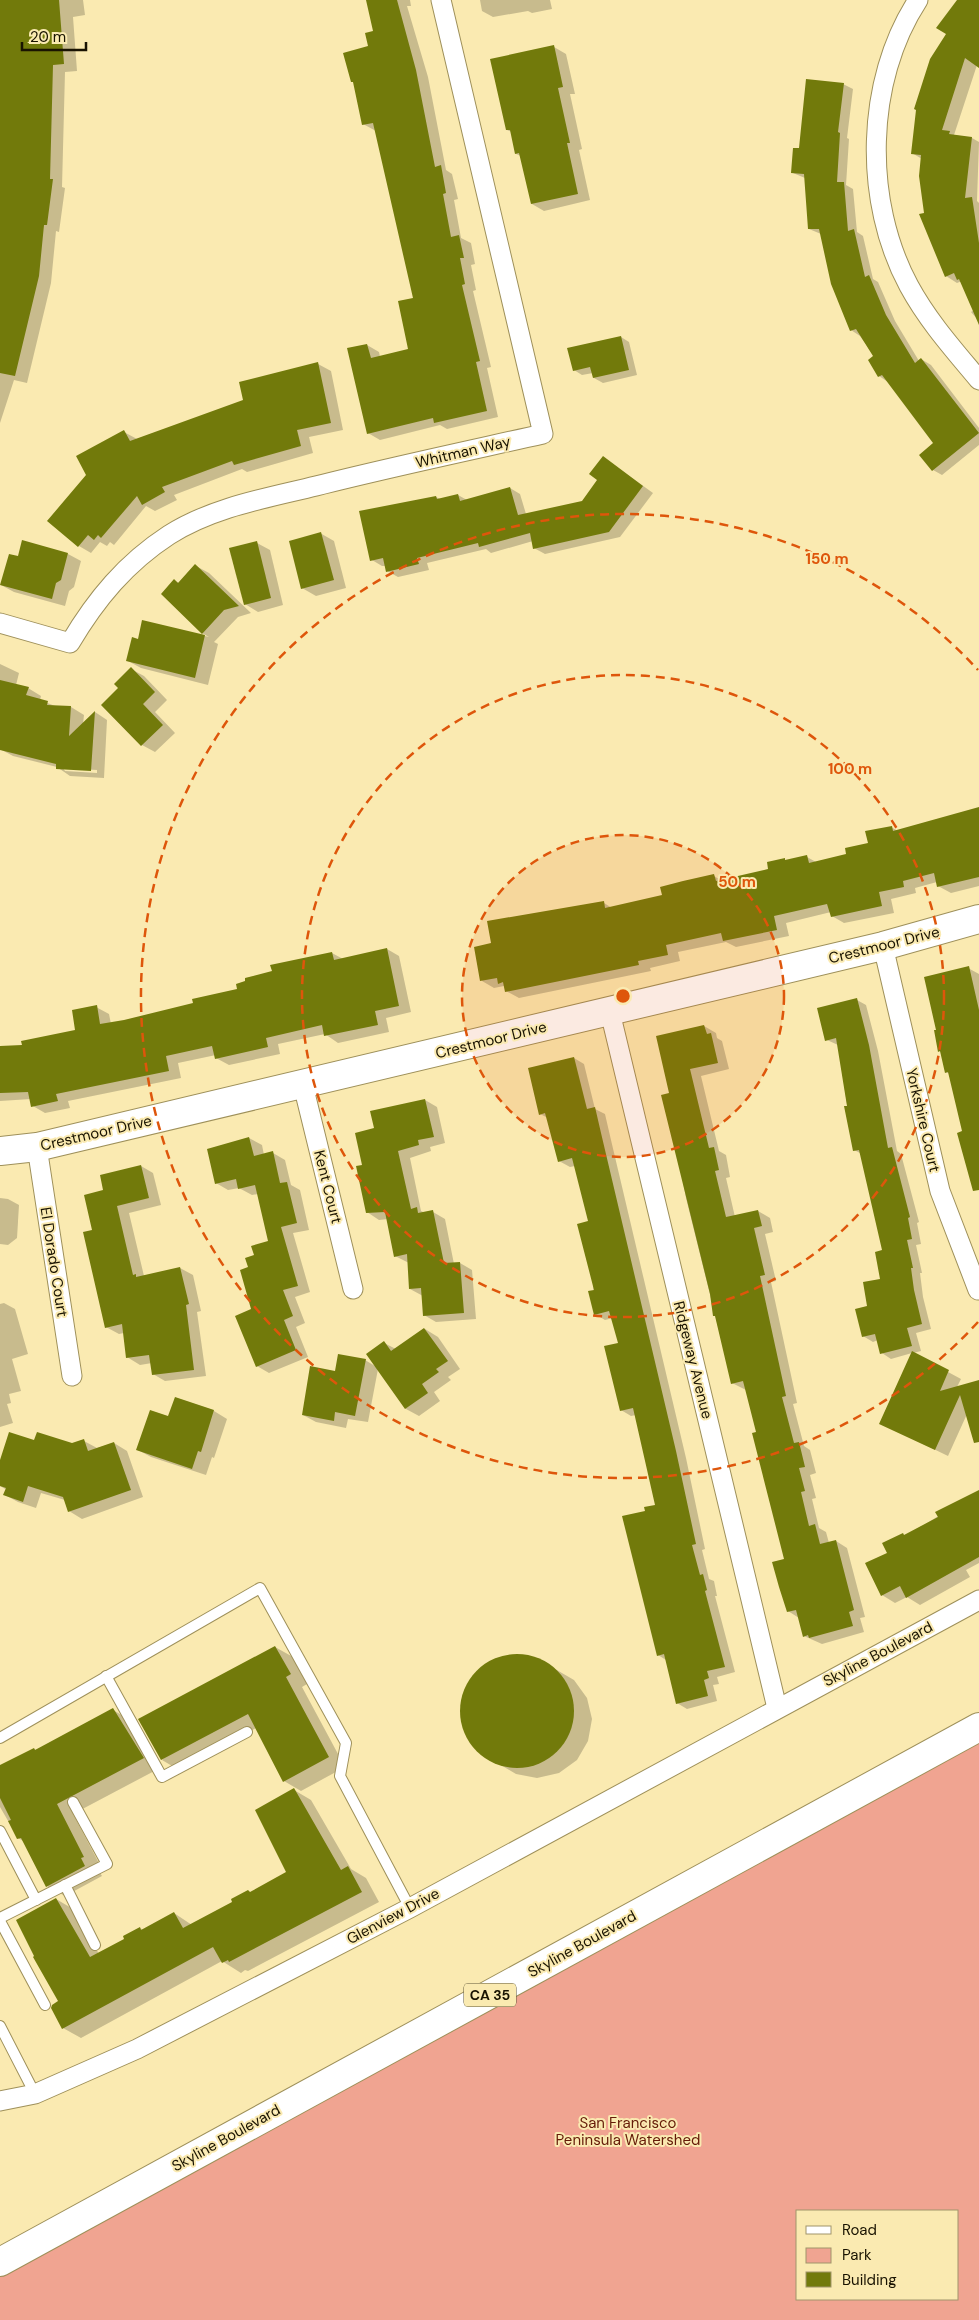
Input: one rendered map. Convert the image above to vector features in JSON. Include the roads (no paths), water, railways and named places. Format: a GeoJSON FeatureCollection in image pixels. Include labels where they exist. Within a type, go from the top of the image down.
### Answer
{"type":"FeatureCollection","features":[{"type":"Feature","properties":{"kind":"main road","name":"Crestmoor Drive"},"geometry":{"type":"LineString","coordinates":[[0,1151],[37,1147],[303,1085],[883,946],[979,919]]}},
{"type":"Feature","properties":{"kind":"main road","name":"Skyline Boulevard"},"geometry":{"type":"LineString","coordinates":[[0,2262],[979,1727]]}},
{"type":"Feature","properties":{"kind":"street","name":"Whitman Way"},"geometry":{"type":"LineString","coordinates":[[0,623],[70,643],[109,585],[135,560],[170,534],[209,515],[252,501],[346,478],[542,434],[441,0]]}},
{"type":"Feature","properties":{"kind":"street"},"geometry":{"type":"LineString","coordinates":[[918,0],[910,13],[896,46],[880,96],[877,141],[880,191],[890,240],[909,286],[938,330],[979,380]]}},
{"type":"Feature","properties":{"kind":"street","name":"Yorkshire Court"},"geometry":{"type":"LineString","coordinates":[[883,946],[940,1191],[978,1290]]}},
{"type":"Feature","properties":{"kind":"street","name":"Ridgeway Avenue"},"geometry":{"type":"LineString","coordinates":[[610,1012],[777,1708]]}},
{"type":"Feature","properties":{"kind":"street","name":"Kent Court"},"geometry":{"type":"LineString","coordinates":[[303,1085],[353,1289]]}},
{"type":"Feature","properties":{"kind":"street","name":"El Dorado Court"},"geometry":{"type":"LineString","coordinates":[[37,1147],[72,1376]]}},
{"type":"Feature","properties":{"kind":"street","name":"Skyline Boulevard"},"geometry":{"type":"LineString","coordinates":[[777,1708],[979,1600]]}},
{"type":"Feature","properties":{"kind":"street","name":"Glenview Drive"},"geometry":{"type":"LineString","coordinates":[[0,2101],[35,2094],[137,2049],[410,1908],[777,1708]]}},
{"type":"Feature","properties":{"kind":"lane"},"geometry":{"type":"LineString","coordinates":[[0,1738],[260,1588],[346,1743],[340,1776],[410,1908]]}},
{"type":"Feature","properties":{"kind":"lane"},"geometry":{"type":"LineString","coordinates":[[106,1676],[162,1777],[247,1732]]}},
{"type":"Feature","properties":{"kind":"lane"},"geometry":{"type":"LineString","coordinates":[[45,2005],[0,1920],[107,1864],[73,1802]]}},
{"type":"Feature","properties":{"kind":"lane"},"geometry":{"type":"LineString","coordinates":[[0,1830],[36,1900]]}},
{"type":"Feature","properties":{"kind":"lane"},"geometry":{"type":"LineString","coordinates":[[66,1885],[95,1945]]}},
{"type":"Feature","properties":{"kind":"lane"},"geometry":{"type":"LineString","coordinates":[[0,2026],[35,2094]]}},
{"type":"Feature","properties":{"kind":"park label","name":"San Francisco Peninsula Watershed"},"geometry":{"type":"Point","coordinates":[628,2132]}}]}
